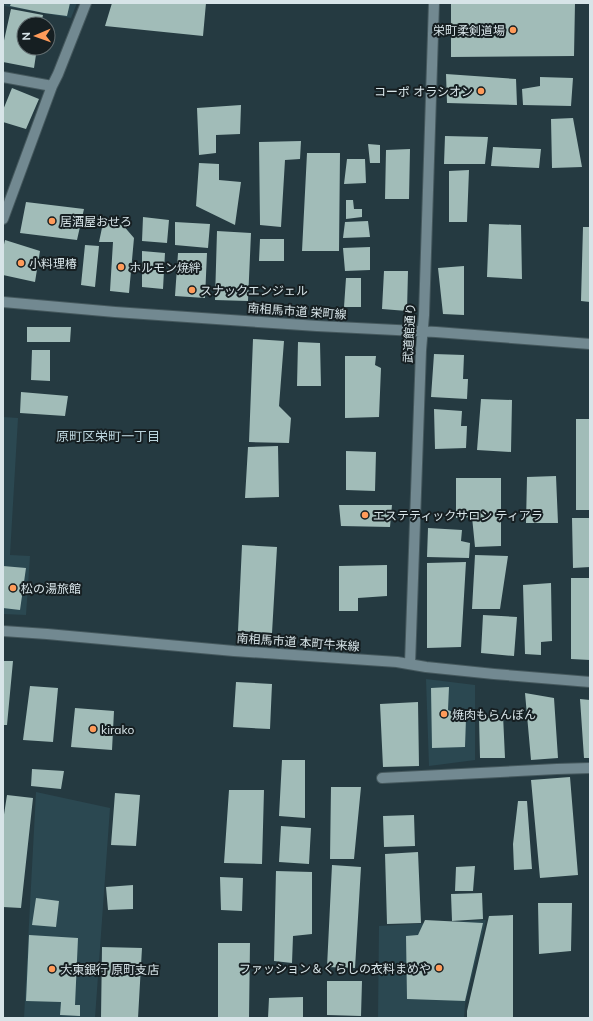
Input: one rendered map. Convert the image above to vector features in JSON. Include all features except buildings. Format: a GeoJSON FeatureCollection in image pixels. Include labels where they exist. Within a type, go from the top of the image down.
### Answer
{"type":"FeatureCollection","features":[{"type":"Feature","properties":{"kind":"street"},"geometry":{"type":"LineString","coordinates":[[3,219],[52,86],[86,3]]}},
{"type":"Feature","properties":{"kind":"street","name":"武道館通り"},"geometry":{"type":"LineString","coordinates":[[410,664],[422,332],[424,315],[434,3]]}},
{"type":"Feature","properties":{"kind":"street"},"geometry":{"type":"LineString","coordinates":[[3,77],[52,86]]}},
{"type":"Feature","properties":{"kind":"street","name":"南相馬市道 栄町線"},"geometry":{"type":"LineString","coordinates":[[3,302],[115,312],[590,344]]}},
{"type":"Feature","properties":{"kind":"street","name":"南相馬市道 本町牛来線"},"geometry":{"type":"LineString","coordinates":[[3,631],[234,651],[389,662],[494,674],[590,682]]}},
{"type":"Feature","properties":{"kind":"street"},"geometry":{"type":"LineString","coordinates":[[382,778],[590,768]]}},
{"type":"Feature","properties":{"kind":"shaded area"},"geometry":{"type":"Polygon","coordinates":[[[5,3],[77,3],[71,18],[4,6],[5,3]]]}},
{"type":"Feature","properties":{"kind":"shaded area"},"geometry":{"type":"Polygon","coordinates":[[[3,417],[18,418],[10,555],[30,556],[26,615],[3,614],[3,417]]]}},
{"type":"Feature","properties":{"kind":"shaded area"},"geometry":{"type":"Polygon","coordinates":[[[426,679],[475,685],[475,760],[429,766],[426,679]]]}},
{"type":"Feature","properties":{"kind":"shaded area"},"geometry":{"type":"Polygon","coordinates":[[[36,792],[110,808],[95,1018],[24,1018],[36,792]]]}},
{"type":"Feature","properties":{"kind":"shaded area"},"geometry":{"type":"Polygon","coordinates":[[[486,920],[465,1004],[464,1018],[378,1018],[379,926],[486,920]]]}},
{"type":"Feature","properties":{"kind":"place","name":"栄町柔剣道場"},"geometry":{"type":"Point","coordinates":[513,30]}},
{"type":"Feature","properties":{"kind":"place","name":"コーポ オラシオン"},"geometry":{"type":"Point","coordinates":[481,91]}},
{"type":"Feature","properties":{"kind":"place","name":"居酒屋おせろ"},"geometry":{"type":"Point","coordinates":[52,221]}},
{"type":"Feature","properties":{"kind":"place","name":"小料理椿"},"geometry":{"type":"Point","coordinates":[21,263]}},
{"type":"Feature","properties":{"kind":"place","name":"ホルモン焼絆"},"geometry":{"type":"Point","coordinates":[121,267]}},
{"type":"Feature","properties":{"kind":"place","name":"スナックエンジェル"},"geometry":{"type":"Point","coordinates":[192,290]}},
{"type":"Feature","properties":{"kind":"place","name":"エステティックサロン ティアラ"},"geometry":{"type":"Point","coordinates":[365,515]}},
{"type":"Feature","properties":{"kind":"place","name":"松の湯旅館"},"geometry":{"type":"Point","coordinates":[13,588]}},
{"type":"Feature","properties":{"kind":"place","name":"焼肉もらんぼん"},"geometry":{"type":"Point","coordinates":[444,714]}},
{"type":"Feature","properties":{"kind":"place","name":"kirako"},"geometry":{"type":"Point","coordinates":[93,729]}},
{"type":"Feature","properties":{"kind":"place","name":"ファッション＆くらしの衣料まめや"},"geometry":{"type":"Point","coordinates":[439,968]}},
{"type":"Feature","properties":{"kind":"place","name":"大東銀行 原町支店"},"geometry":{"type":"Point","coordinates":[52,969]}},
{"type":"Feature","properties":{"kind":"district","name":"原町区栄町一丁目"},"geometry":{"type":"Point","coordinates":[108,436]}}]}
